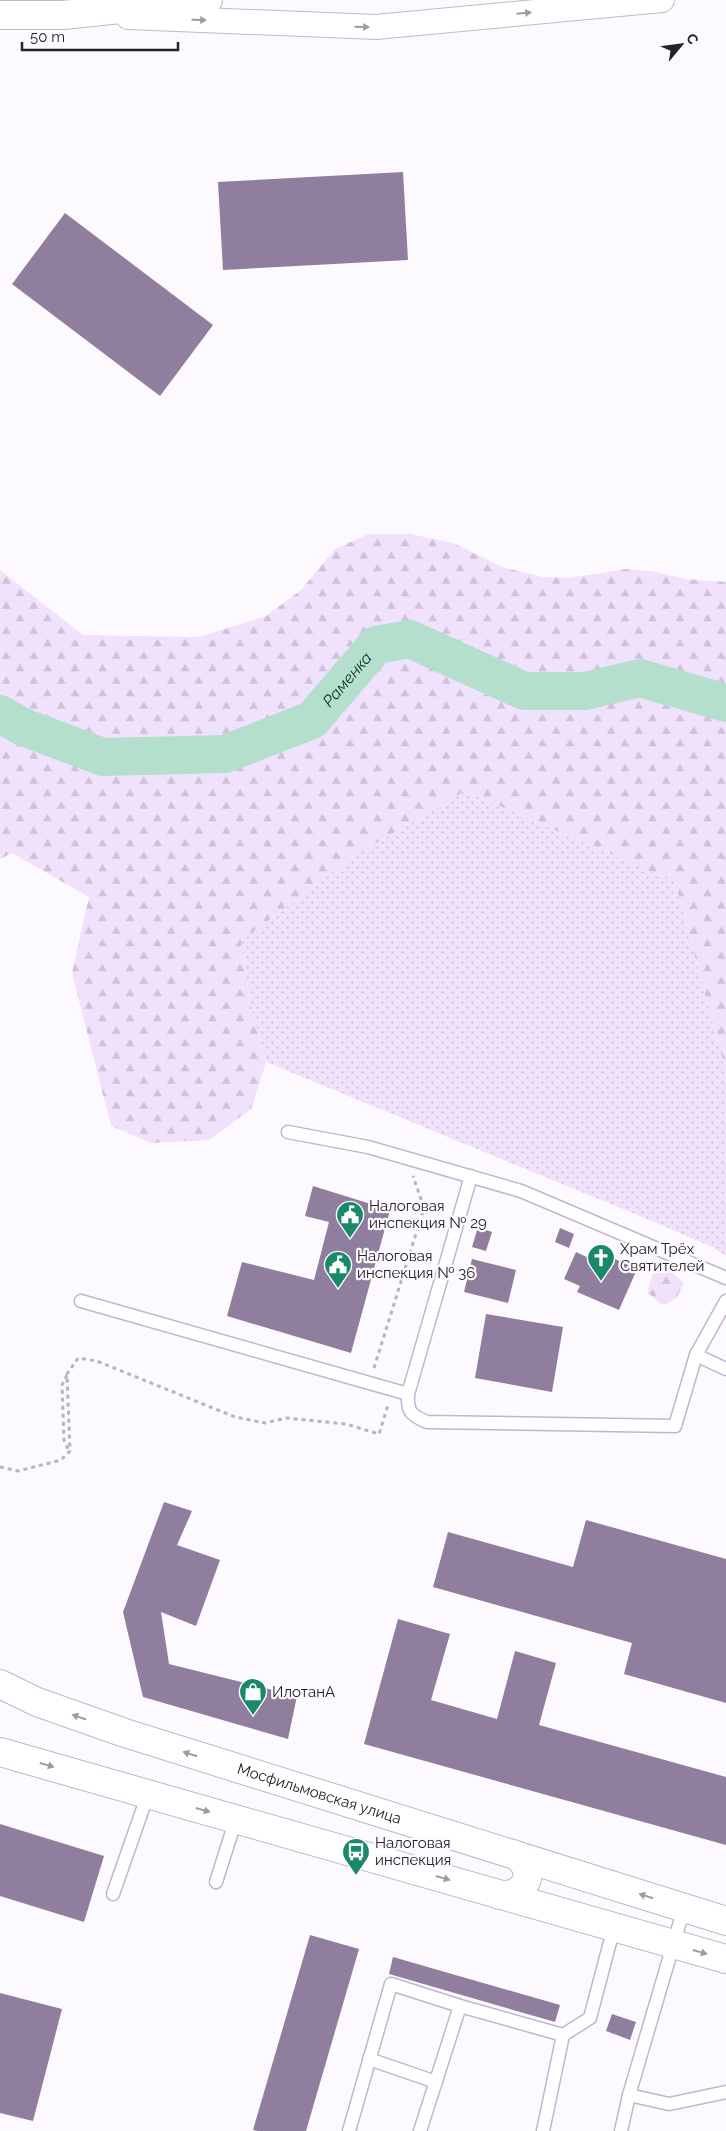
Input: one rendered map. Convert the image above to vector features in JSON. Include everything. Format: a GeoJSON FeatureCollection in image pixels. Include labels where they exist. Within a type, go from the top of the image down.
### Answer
{"type":"FeatureCollection","features":[{"type":"Feature","properties":{"kind":"main road"},"geometry":{"type":"LineString","coordinates":[[0,15],[63,15],[208,0]]}},
{"type":"Feature","properties":{"kind":"main road","name":"Мосфильмовская улица"},"geometry":{"type":"LineString","coordinates":[[0,1684],[37,1702],[125,1733],[726,1921]]}},
{"type":"Feature","properties":{"kind":"main road"},"geometry":{"type":"LineString","coordinates":[[0,1752],[726,1959]]}},
{"type":"Feature","properties":{"kind":"main road"},"geometry":{"type":"LineString","coordinates":[[500,1895],[508,1896],[516,1893],[523,1888],[527,1881],[528,1872],[525,1865],[520,1858],[513,1854]]}},
{"type":"Feature","properties":{"kind":"street"},"geometry":{"type":"LineString","coordinates":[[63,15],[376,27],[662,0]]}},
{"type":"Feature","properties":{"kind":"lane"},"geometry":{"type":"LineString","coordinates":[[288,1132],[368,1147],[520,1190],[726,1278]]}},
{"type":"Feature","properties":{"kind":"lane"},"geometry":{"type":"LineString","coordinates":[[471,1176],[408,1394],[408,1407],[414,1416],[427,1422],[675,1426],[696,1355],[726,1301]]}},
{"type":"Feature","properties":{"kind":"lane"},"geometry":{"type":"LineString","coordinates":[[81,1301],[408,1394]]}},
{"type":"Feature","properties":{"kind":"lane"},"geometry":{"type":"LineString","coordinates":[[696,1355],[726,1369]]}},
{"type":"Feature","properties":{"kind":"lane"},"geometry":{"type":"LineString","coordinates":[[113,1894],[148,1794]]}},
{"type":"Feature","properties":{"kind":"lane"},"geometry":{"type":"LineString","coordinates":[[216,1882],[236,1819]]}},
{"type":"Feature","properties":{"kind":"lane"},"geometry":{"type":"LineString","coordinates":[[621,2131],[628,2095],[684,1908]]}},
{"type":"Feature","properties":{"kind":"lane"},"geometry":{"type":"LineString","coordinates":[[543,2131],[563,2035],[590,2018],[614,1927]]}},
{"type":"Feature","properties":{"kind":"lane"},"geometry":{"type":"LineString","coordinates":[[349,2131],[391,1984],[563,2035]]}},
{"type":"Feature","properties":{"kind":"lane"},"geometry":{"type":"LineString","coordinates":[[420,2131],[460,2006]]}},
{"type":"Feature","properties":{"kind":"lane"},"geometry":{"type":"LineString","coordinates":[[369,2059],[436,2082]]}},
{"type":"Feature","properties":{"kind":"lane"},"geometry":{"type":"LineString","coordinates":[[628,2095],[669,2104],[726,2092]]}},
{"type":"Feature","properties":{"kind":"path"},"geometry":{"type":"LineString","coordinates":[[369,1383],[424,1208],[407,1159]]}},
{"type":"Feature","properties":{"kind":"path"},"geometry":{"type":"LineString","coordinates":[[0,1467],[18,1471],[61,1460],[70,1452],[67,1374],[78,1358],[97,1361],[235,1417],[265,1423],[286,1418],[346,1424],[379,1434],[392,1390]]}},
{"type":"Feature","properties":{"kind":"green space"},"geometry":{"type":"Polygon","coordinates":[[[368,534],[410,534],[453,543],[502,567],[542,577],[568,578],[627,569],[656,572],[686,579],[726,582],[726,1072],[675,882],[465,791],[354,856],[241,941],[252,1012],[266,1062],[251,1109],[209,1140],[151,1143],[111,1126],[72,973],[89,897],[12,853],[0,859],[0,570],[83,635],[199,637],[266,616],[301,590],[335,549],[368,534]]]}},
{"type":"Feature","properties":{"kind":"green space"},"geometry":{"type":"Polygon","coordinates":[[[465,791],[675,882],[726,1072],[726,1256],[712,1247],[652,1221],[266,1062],[252,1012],[241,941],[354,856],[465,791]]]}},
{"type":"Feature","properties":{"kind":"green space"},"geometry":{"type":"Polygon","coordinates":[[[672,1272],[684,1283],[676,1299],[662,1305],[647,1292],[653,1273],[672,1272]]]}},
{"type":"Feature","properties":{"kind":"building"},"geometry":{"type":"Polygon","coordinates":[[[403,172],[408,260],[223,270],[218,182],[403,172]]]}},
{"type":"Feature","properties":{"kind":"building"},"geometry":{"type":"Polygon","coordinates":[[[65,213],[213,325],[160,396],[12,284],[65,213]]]}},
{"type":"Feature","properties":{"kind":"building"},"geometry":{"type":"Polygon","coordinates":[[[313,1186],[390,1210],[351,1353],[227,1316],[242,1262],[314,1280],[329,1222],[305,1216],[313,1186]]]}},
{"type":"Feature","properties":{"kind":"building"},"geometry":{"type":"Polygon","coordinates":[[[478,1227],[492,1232],[486,1251],[472,1247],[478,1227]]]}},
{"type":"Feature","properties":{"kind":"building"},"geometry":{"type":"Polygon","coordinates":[[[560,1228],[574,1234],[569,1248],[555,1242],[560,1228]]]}},
{"type":"Feature","properties":{"kind":"building","name":"Храм Трёх Святителей"},"geometry":{"type":"Polygon","coordinates":[[[595,1250],[637,1269],[619,1310],[577,1292],[580,1286],[564,1279],[576,1252],[591,1259],[595,1250]]]}},
{"type":"Feature","properties":{"kind":"building"},"geometry":{"type":"Polygon","coordinates":[[[472,1259],[516,1270],[508,1303],[464,1292],[472,1259]]]}},
{"type":"Feature","properties":{"kind":"building"},"geometry":{"type":"Polygon","coordinates":[[[486,1314],[563,1327],[552,1392],[475,1378],[486,1314]]]}},
{"type":"Feature","properties":{"kind":"building"},"geometry":{"type":"Polygon","coordinates":[[[164,1502],[192,1511],[177,1545],[220,1560],[196,1626],[161,1612],[169,1664],[297,1696],[288,1739],[143,1697],[123,1612],[164,1502]]]}},
{"type":"Feature","properties":{"kind":"building"},"geometry":{"type":"Polygon","coordinates":[[[586,1520],[726,1559],[726,1703],[624,1674],[632,1643],[433,1587],[448,1532],[573,1567],[586,1520]]]}},
{"type":"Feature","properties":{"kind":"building"},"geometry":{"type":"Polygon","coordinates":[[[398,1619],[450,1634],[431,1700],[497,1719],[515,1651],[556,1663],[539,1725],[726,1777],[726,1845],[364,1744],[398,1619]]]}},
{"type":"Feature","properties":{"kind":"building"},"geometry":{"type":"Polygon","coordinates":[[[0,1824],[104,1856],[84,1922],[0,1896],[0,1824]]]}},
{"type":"Feature","properties":{"kind":"building"},"geometry":{"type":"Polygon","coordinates":[[[310,1935],[359,1949],[306,2131],[253,2130],[310,1935]]]}},
{"type":"Feature","properties":{"kind":"building"},"geometry":{"type":"Polygon","coordinates":[[[393,1957],[560,2005],[555,2022],[389,1974],[393,1957]]]}},
{"type":"Feature","properties":{"kind":"building"},"geometry":{"type":"Polygon","coordinates":[[[0,1993],[62,2009],[33,2121],[0,2113],[0,1993]]]}},
{"type":"Feature","properties":{"kind":"building"},"geometry":{"type":"Polygon","coordinates":[[[612,2014],[636,2022],[630,2040],[606,2031],[612,2014]]]}},
{"type":"Feature","properties":{"kind":"waterway","name":"Раменка"},"geometry":{"type":"LineString","coordinates":[[0,714],[23,727],[103,757],[225,754],[312,720],[376,645],[410,639],[524,691],[585,691],[640,678],[726,703]]}},
{"type":"Feature","properties":{"kind":"place","name":"Налоговая инспекция № 29"},"geometry":{"type":"Point","coordinates":[350,1239]}},
{"type":"Feature","properties":{"kind":"place","name":"Храм Трёх Святителей"},"geometry":{"type":"Point","coordinates":[601,1282]}},
{"type":"Feature","properties":{"kind":"place","name":"Налоговая инспекция № 36"},"geometry":{"type":"Point","coordinates":[338,1289]}},
{"type":"Feature","properties":{"kind":"place","name":"ИлотанА"},"geometry":{"type":"Point","coordinates":[253,1716]}},
{"type":"Feature","properties":{"kind":"place","name":"Налоговая инспекция"},"geometry":{"type":"Point","coordinates":[356,1876]}}]}
